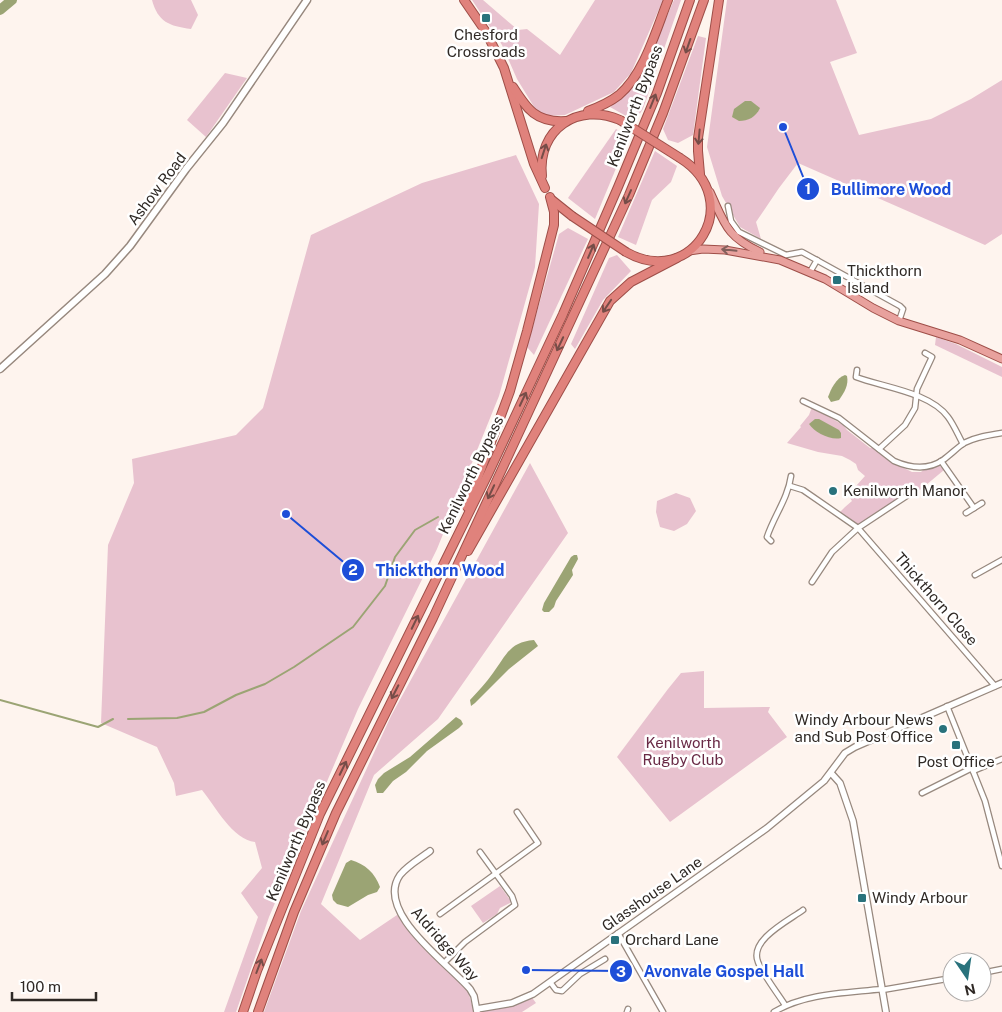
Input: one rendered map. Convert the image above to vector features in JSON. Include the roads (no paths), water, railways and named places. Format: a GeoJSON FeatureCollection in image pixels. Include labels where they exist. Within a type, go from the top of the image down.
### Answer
{"type":"FeatureCollection","features":[{"type":"Feature","properties":{"kind":"highway"},"geometry":{"type":"LineString","coordinates":[[464,0],[489,37],[509,81],[525,105],[536,115],[551,121],[566,121]]}},
{"type":"Feature","properties":{"kind":"highway"},"geometry":{"type":"LineString","coordinates":[[545,188],[540,163],[543,151],[554,132],[566,121],[606,104],[618,96],[630,84],[641,64],[668,0]]}},
{"type":"Feature","properties":{"kind":"highway","name":"Kenilworth Bypass"},"geometry":{"type":"LineString","coordinates":[[243,1012],[320,814],[449,553],[567,305],[657,93],[690,0]]}},
{"type":"Feature","properties":{"kind":"highway","name":"Kenilworth Bypass"},"geometry":{"type":"LineString","coordinates":[[258,1012],[294,912],[336,814],[448,585],[629,195],[676,79],[704,0]]}},
{"type":"Feature","properties":{"kind":"highway"},"geometry":{"type":"LineString","coordinates":[[700,175],[698,138],[719,0]]}},
{"type":"Feature","properties":{"kind":"highway"},"geometry":{"type":"LineString","coordinates":[[509,81],[534,164],[545,188],[556,204],[636,257],[652,261],[677,258]]}},
{"type":"Feature","properties":{"kind":"highway"},"geometry":{"type":"LineString","coordinates":[[448,585],[487,520],[610,301],[631,282],[689,251],[700,239],[707,226],[711,212],[708,188],[700,175],[680,158],[620,120],[596,113],[575,117]]}},
{"type":"Feature","properties":{"kind":"highway"},"geometry":{"type":"LineString","coordinates":[[449,553],[510,391],[554,225],[554,212],[550,197]]}},
{"type":"Feature","properties":{"kind":"main road","name":"Ashow Road"},"geometry":{"type":"LineString","coordinates":[[0,370],[105,274],[130,246],[186,169],[223,123],[307,0]]}},
{"type":"Feature","properties":{"kind":"main road"},"geometry":{"type":"LineString","coordinates":[[708,188],[728,230],[744,244],[770,257],[810,272],[899,321],[960,340],[1002,359]]}},
{"type":"Feature","properties":{"kind":"main road"},"geometry":{"type":"LineString","coordinates":[[689,251],[718,249],[770,257]]}},
{"type":"Feature","properties":{"kind":"street"},"geometry":{"type":"LineString","coordinates":[[728,206],[731,221],[739,232],[786,255],[802,252],[900,306],[903,311],[899,321]]}},
{"type":"Feature","properties":{"kind":"street"},"geometry":{"type":"LineString","coordinates":[[810,272],[817,260]]}},
{"type":"Feature","properties":{"kind":"street"},"geometry":{"type":"LineString","coordinates":[[879,449],[905,425],[915,408],[919,381],[934,358],[925,353]]}},
{"type":"Feature","properties":{"kind":"street"},"geometry":{"type":"LineString","coordinates":[[854,383],[857,370]]}},
{"type":"Feature","properties":{"kind":"street"},"geometry":{"type":"LineString","coordinates":[[856,377],[896,388],[939,407],[947,416],[963,444]]}},
{"type":"Feature","properties":{"kind":"street"},"geometry":{"type":"LineString","coordinates":[[803,401],[839,418],[894,461],[905,466],[917,468],[928,467],[941,461],[972,439],[1002,433]]}},
{"type":"Feature","properties":{"kind":"street"},"geometry":{"type":"LineString","coordinates":[[941,461],[974,508]]}},
{"type":"Feature","properties":{"kind":"street"},"geometry":{"type":"LineString","coordinates":[[761,539],[769,539],[773,520],[782,506],[790,486],[791,476]]}},
{"type":"Feature","properties":{"kind":"street","name":"Thickthorn Close"},"geometry":{"type":"LineString","coordinates":[[790,486],[803,490],[858,528],[995,686]]}},
{"type":"Feature","properties":{"kind":"street"},"geometry":{"type":"LineString","coordinates":[[812,582],[832,552],[858,528],[911,493]]}},
{"type":"Feature","properties":{"kind":"street"},"geometry":{"type":"LineString","coordinates":[[966,513],[982,503]]}},
{"type":"Feature","properties":{"kind":"street"},"geometry":{"type":"LineString","coordinates":[[975,575],[1002,560]]}},
{"type":"Feature","properties":{"kind":"street","name":"Glasshouse Lane"},"geometry":{"type":"LineString","coordinates":[[477,1011],[518,1002],[533,994],[767,828],[824,781],[845,753],[1002,683]]}},
{"type":"Feature","properties":{"kind":"street"},"geometry":{"type":"LineString","coordinates":[[947,706],[985,802],[1002,866]]}},
{"type":"Feature","properties":{"kind":"street"},"geometry":{"type":"LineString","coordinates":[[922,793],[1002,759]]}},
{"type":"Feature","properties":{"kind":"street"},"geometry":{"type":"LineString","coordinates":[[831,773],[840,783],[853,821],[886,1012]]}},
{"type":"Feature","properties":{"kind":"street"},"geometry":{"type":"LineString","coordinates":[[440,914],[538,843],[517,812]]}},
{"type":"Feature","properties":{"kind":"street","name":"Aldridge Way"},"geometry":{"type":"LineString","coordinates":[[430,851],[401,874],[397,881],[395,903],[410,926],[444,964],[470,989],[474,996],[477,1011]]}},
{"type":"Feature","properties":{"kind":"street"},"geometry":{"type":"LineString","coordinates":[[444,964],[464,942],[515,905],[514,899],[480,852]]}},
{"type":"Feature","properties":{"kind":"street"},"geometry":{"type":"LineString","coordinates":[[785,1005],[757,962],[756,951],[763,939],[803,910]]}},
{"type":"Feature","properties":{"kind":"street"},"geometry":{"type":"LineString","coordinates":[[618,933],[663,1012]]}},
{"type":"Feature","properties":{"kind":"street"},"geometry":{"type":"LineString","coordinates":[[550,982],[556,990],[562,991],[580,974],[605,959]]}},
{"type":"Feature","properties":{"kind":"street"},"geometry":{"type":"LineString","coordinates":[[774,1012],[785,1005],[812,998],[882,990],[942,980]]}},
{"type":"Feature","properties":{"kind":"waterway"},"geometry":{"type":"LineString","coordinates":[[0,10],[12,0]]}},
{"type":"Feature","properties":{"kind":"waterway"},"geometry":{"type":"LineString","coordinates":[[128,719],[177,718],[204,712],[236,695],[265,684],[294,667],[353,627],[385,586],[395,557],[415,530],[438,517]]}},
{"type":"Feature","properties":{"kind":"waterway"},"geometry":{"type":"LineString","coordinates":[[0,700],[98,727],[113,719]]}},
{"type":"Feature","properties":{"kind":"place","name":"Chesford Crossroads"},"geometry":{"type":"Point","coordinates":[486,18]}},
{"type":"Feature","properties":{"kind":"place","name":"Bullimore Wood"},"geometry":{"type":"Point","coordinates":[783,127]}},
{"type":"Feature","properties":{"kind":"place","name":"Thickthorn Island"},"geometry":{"type":"Point","coordinates":[837,280]}},
{"type":"Feature","properties":{"kind":"place","name":"Kenilworth Manor"},"geometry":{"type":"Point","coordinates":[833,491]}},
{"type":"Feature","properties":{"kind":"place","name":"Thickthorn Wood"},"geometry":{"type":"Point","coordinates":[286,514]}},
{"type":"Feature","properties":{"kind":"place","name":"Windy Arbour News and Sub Post Office"},"geometry":{"type":"Point","coordinates":[943,729]}},
{"type":"Feature","properties":{"kind":"place","name":"Post Office"},"geometry":{"type":"Point","coordinates":[956,745]}},
{"type":"Feature","properties":{"kind":"place","name":"Windy Arbour"},"geometry":{"type":"Point","coordinates":[862,898]}},
{"type":"Feature","properties":{"kind":"place","name":"Orchard Lane"},"geometry":{"type":"Point","coordinates":[615,940]}},
{"type":"Feature","properties":{"kind":"place","name":"Avonvale Gospel Hall"},"geometry":{"type":"Point","coordinates":[526,970]}},
{"type":"Feature","properties":{"kind":"park label","name":"Kenilworth Rugby Club"},"geometry":{"type":"Point","coordinates":[683,752]}}]}
